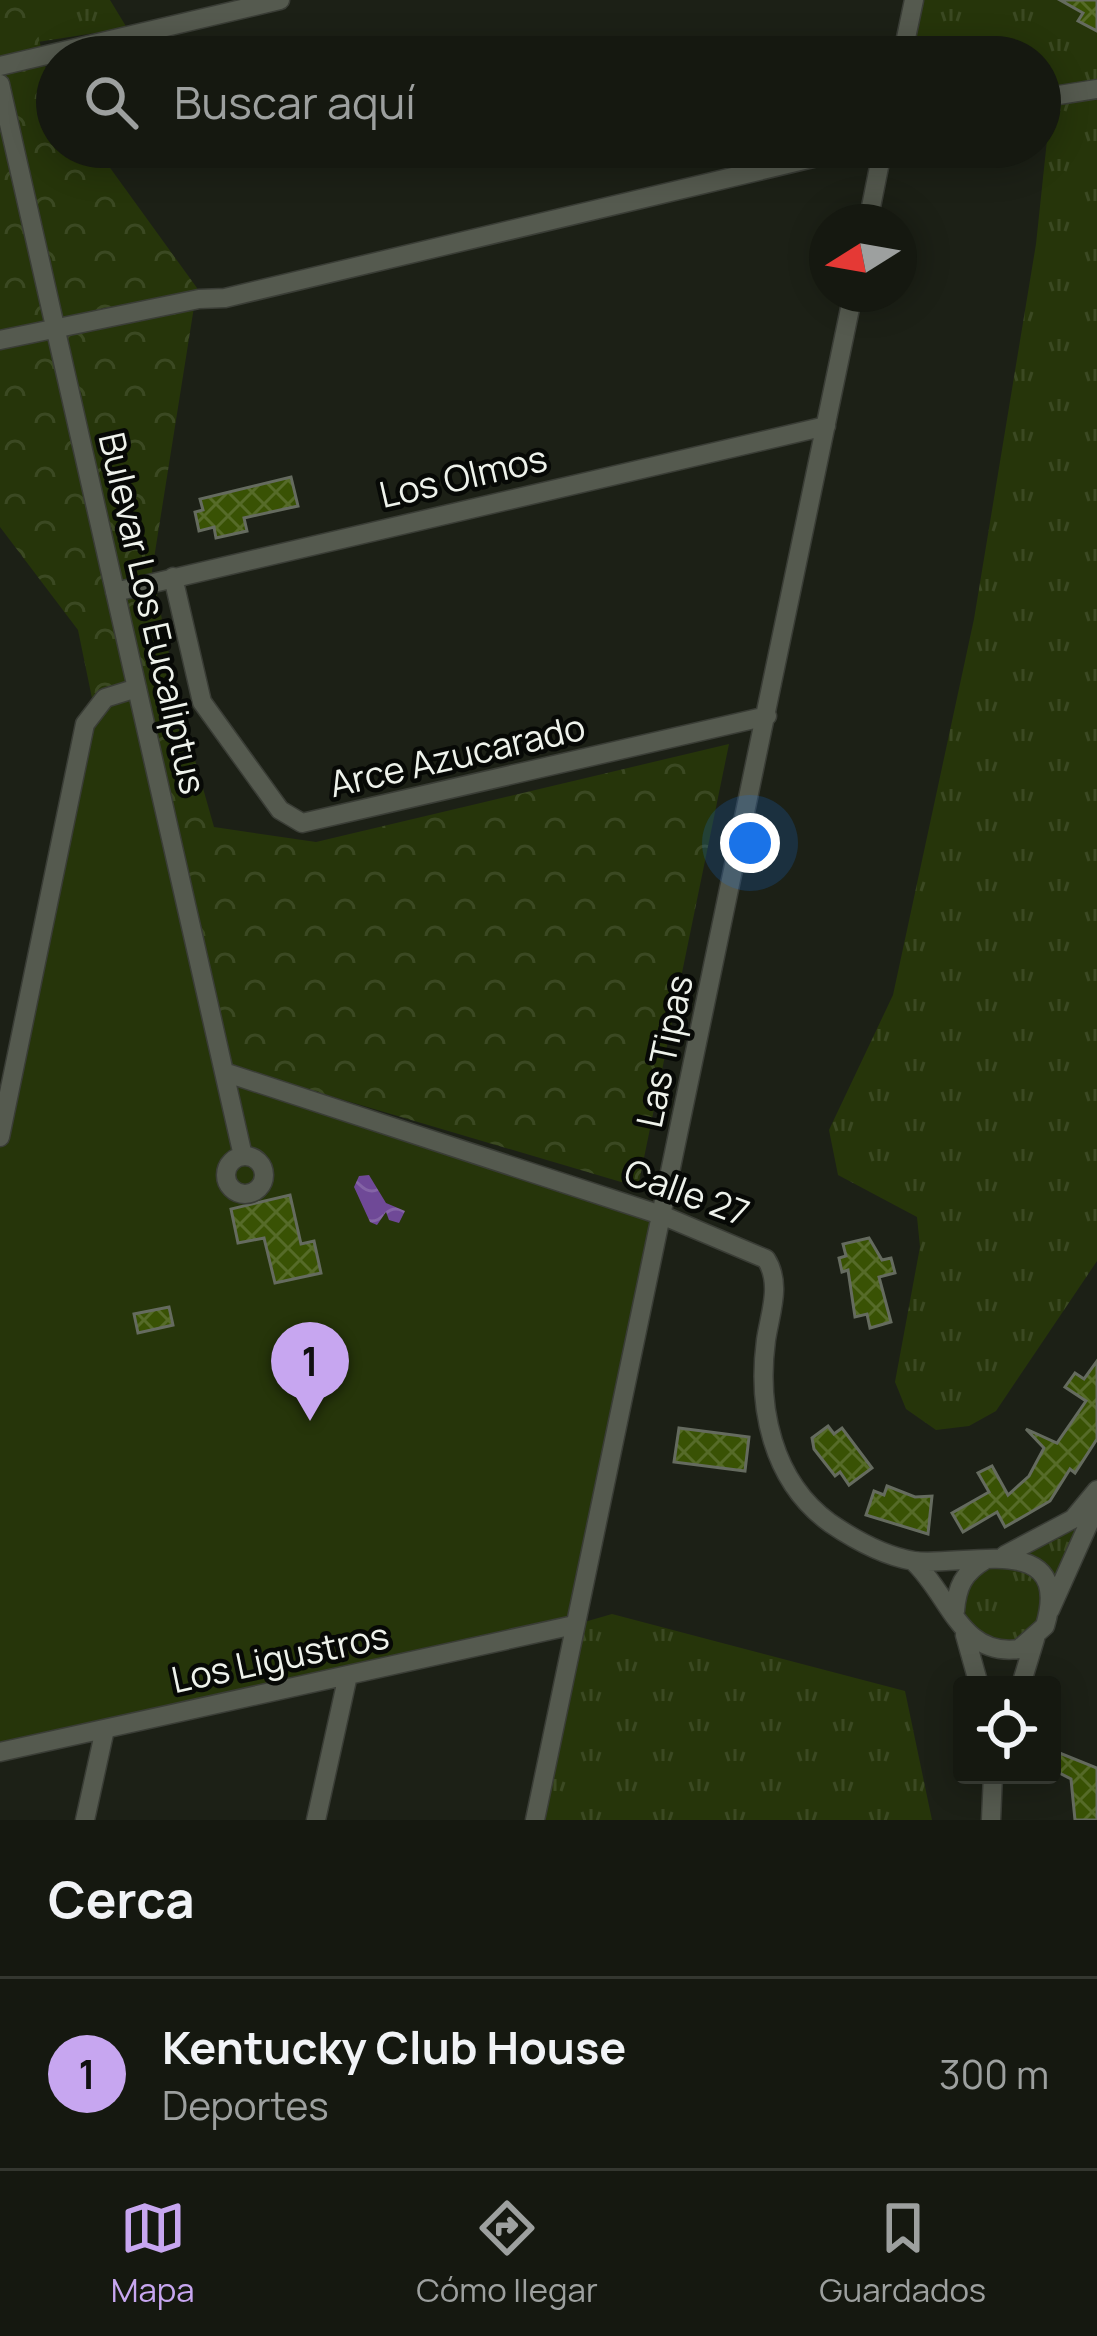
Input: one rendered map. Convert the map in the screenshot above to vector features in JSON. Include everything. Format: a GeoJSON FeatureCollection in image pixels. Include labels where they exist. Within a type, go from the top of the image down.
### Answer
{"type":"FeatureCollection","features":[{"type":"Feature","properties":{"kind":"street"},"geometry":{"type":"LineString","coordinates":[[127,36],[280,0]]}},
{"type":"Feature","properties":{"kind":"street"},"geometry":{"type":"LineString","coordinates":[[906,36],[914,0]]}},
{"type":"Feature","properties":{"kind":"street"},"geometry":{"type":"LineString","coordinates":[[0,66],[36,58]]}},
{"type":"Feature","properties":{"kind":"street","name":"Bulevar Los Eucaliptus"},"geometry":{"type":"LineString","coordinates":[[0,84],[243,1156]]}},
{"type":"Feature","properties":{"kind":"street"},"geometry":{"type":"LineString","coordinates":[[1061,95],[1097,89]]}},
{"type":"Feature","properties":{"kind":"street"},"geometry":{"type":"LineString","coordinates":[[0,340],[199,299],[265,276],[728,168]]}},
{"type":"Feature","properties":{"kind":"street"},"geometry":{"type":"LineString","coordinates":[[199,299],[225,298],[771,168]]}},
{"type":"Feature","properties":{"kind":"street"},"geometry":{"type":"LineString","coordinates":[[872,204],[879,168]]}},
{"type":"Feature","properties":{"kind":"street","name":"Las Tipas"},"geometry":{"type":"LineString","coordinates":[[535,1820],[849,312]]}},
{"type":"Feature","properties":{"kind":"street","name":"Los Olmos"},"geometry":{"type":"LineString","coordinates":[[115,592],[826,426]]}},
{"type":"Feature","properties":{"kind":"street","name":"Arce Azucarado"},"geometry":{"type":"LineString","coordinates":[[173,577],[202,702],[280,810],[302,823],[767,716]]}},
{"type":"Feature","properties":{"kind":"street"},"geometry":{"type":"LineString","coordinates":[[0,1137],[85,724],[106,698],[136,688]]}},
{"type":"Feature","properties":{"kind":"street","name":"Calle 27"},"geometry":{"type":"LineString","coordinates":[[224,1072],[664,1216],[766,1259],[775,1283],[762,1387],[781,1463],[799,1493],[825,1519],[860,1543],[914,1561],[997,1556]]}},
{"type":"Feature","properties":{"kind":"street"},"geometry":{"type":"LineString","coordinates":[[955,1611],[957,1588],[970,1569],[1073,1519],[1097,1490]]}},
{"type":"Feature","properties":{"kind":"street"},"geometry":{"type":"LineString","coordinates":[[1024,1676],[1035,1639],[1097,1505]]}},
{"type":"Feature","properties":{"kind":"street"},"geometry":{"type":"LineString","coordinates":[[997,1556],[1034,1569],[1043,1580],[1050,1610]]}},
{"type":"Feature","properties":{"kind":"street"},"geometry":{"type":"LineString","coordinates":[[914,1561],[955,1611],[977,1676]]}},
{"type":"Feature","properties":{"kind":"street","name":"Los Ligustros"},"geometry":{"type":"LineString","coordinates":[[0,1752],[574,1625]]}},
{"type":"Feature","properties":{"kind":"street"},"geometry":{"type":"LineString","coordinates":[[965,1634],[999,1652],[1035,1639]]}},
{"type":"Feature","properties":{"kind":"street"},"geometry":{"type":"LineString","coordinates":[[316,1820],[348,1675]]}},
{"type":"Feature","properties":{"kind":"street"},"geometry":{"type":"LineString","coordinates":[[86,1820],[105,1729]]}},
{"type":"Feature","properties":{"kind":"street"},"geometry":{"type":"LineString","coordinates":[[991,1820],[993,1784]]}},
{"type":"Feature","properties":{"kind":"green space"},"geometry":{"type":"Polygon","coordinates":[[[0,0],[30,0],[38,36],[36,168],[110,168],[197,288],[152,571],[180,707],[214,827],[316,842],[729,744],[638,1187],[232,1067],[170,1078],[78,630],[0,527],[0,0]]]}},
{"type":"Feature","properties":{"kind":"green space"},"geometry":{"type":"Polygon","coordinates":[[[2,0],[110,0],[127,28],[36,36],[36,42],[12,46],[2,0]]]}},
{"type":"Feature","properties":{"kind":"green space"},"geometry":{"type":"Polygon","coordinates":[[[914,0],[1097,0],[1097,1261],[996,1411],[969,1426],[936,1430],[906,1409],[895,1382],[920,1247],[917,1217],[838,1175],[829,1130],[893,995],[974,619],[1036,244],[1044,168],[1061,168],[1061,36],[906,36],[914,0]]]}},
{"type":"Feature","properties":{"kind":"green space"},"geometry":{"type":"Polygon","coordinates":[[[137,688],[224,1071],[664,1216],[574,1625],[0,1752],[0,1137],[85,724],[105,698],[137,688]]]}},
{"type":"Feature","properties":{"kind":"green space"},"geometry":{"type":"Polygon","coordinates":[[[1087,1513],[1054,1585],[1024,1553],[1087,1513]]]}},
{"type":"Feature","properties":{"kind":"green space"},"geometry":{"type":"Polygon","coordinates":[[[1003,1564],[1030,1576],[1042,1603],[1030,1630],[1003,1642],[976,1630],[964,1603],[976,1576],[1003,1564]]]}},
{"type":"Feature","properties":{"kind":"green space"},"geometry":{"type":"Polygon","coordinates":[[[612,1614],[905,1691],[932,1820],[535,1820],[574,1625],[612,1614]]]}},
{"type":"Feature","properties":{"kind":"water"},"geometry":{"type":"Polygon","coordinates":[[[369,1175],[386,1203],[405,1211],[399,1223],[389,1220],[386,1212],[377,1225],[370,1222],[354,1187],[359,1176],[369,1175]]]}},
{"type":"Feature","properties":{"kind":"building"},"geometry":{"type":"Polygon","coordinates":[[[1060,0],[1097,0],[1097,31],[1078,21],[1083,13],[1060,0]]]}},
{"type":"Feature","properties":{"kind":"building"},"geometry":{"type":"Polygon","coordinates":[[[291,477],[298,506],[244,518],[247,531],[216,538],[214,527],[199,531],[195,512],[203,510],[200,499],[291,477]]]}},
{"type":"Feature","properties":{"kind":"building"},"geometry":{"type":"Polygon","coordinates":[[[290,1195],[301,1244],[314,1241],[321,1273],[275,1283],[264,1238],[238,1243],[231,1209],[290,1195]]]}},
{"type":"Feature","properties":{"kind":"building"},"geometry":{"type":"Polygon","coordinates":[[[869,1238],[882,1260],[891,1258],[895,1273],[879,1277],[891,1322],[870,1328],[867,1314],[855,1317],[848,1270],[842,1272],[839,1258],[846,1256],[843,1244],[869,1238]]]}},
{"type":"Feature","properties":{"kind":"building"},"geometry":{"type":"Polygon","coordinates":[[[169,1307],[173,1325],[138,1333],[134,1314],[169,1307]]]}},
{"type":"Feature","properties":{"kind":"building"},"geometry":{"type":"Polygon","coordinates":[[[1097,1361],[1097,1439],[1075,1473],[1070,1469],[1050,1501],[1005,1527],[997,1512],[963,1532],[952,1513],[989,1492],[978,1473],[992,1466],[1008,1495],[1029,1476],[1044,1448],[1026,1429],[1057,1443],[1086,1401],[1065,1387],[1075,1373],[1084,1379],[1097,1361]]]}},
{"type":"Feature","properties":{"kind":"building"},"geometry":{"type":"Polygon","coordinates":[[[828,1426],[834,1434],[842,1428],[872,1468],[849,1485],[840,1472],[835,1476],[814,1449],[812,1438],[828,1426]]]}},
{"type":"Feature","properties":{"kind":"building"},"geometry":{"type":"Polygon","coordinates":[[[679,1428],[749,1437],[745,1471],[674,1462],[679,1428]]]}},
{"type":"Feature","properties":{"kind":"building"},"geometry":{"type":"Polygon","coordinates":[[[887,1486],[915,1497],[932,1496],[928,1534],[866,1515],[874,1491],[884,1495],[887,1486]]]}},
{"type":"Feature","properties":{"kind":"building"},"geometry":{"type":"Polygon","coordinates":[[[1061,1754],[1097,1768],[1097,1820],[1075,1820],[1071,1779],[1061,1774],[1061,1754]]]}},
{"type":"Feature","properties":{"kind":"place","name":"Kentucky Club House"},"geometry":{"type":"Point","coordinates":[310,1421]}}]}
